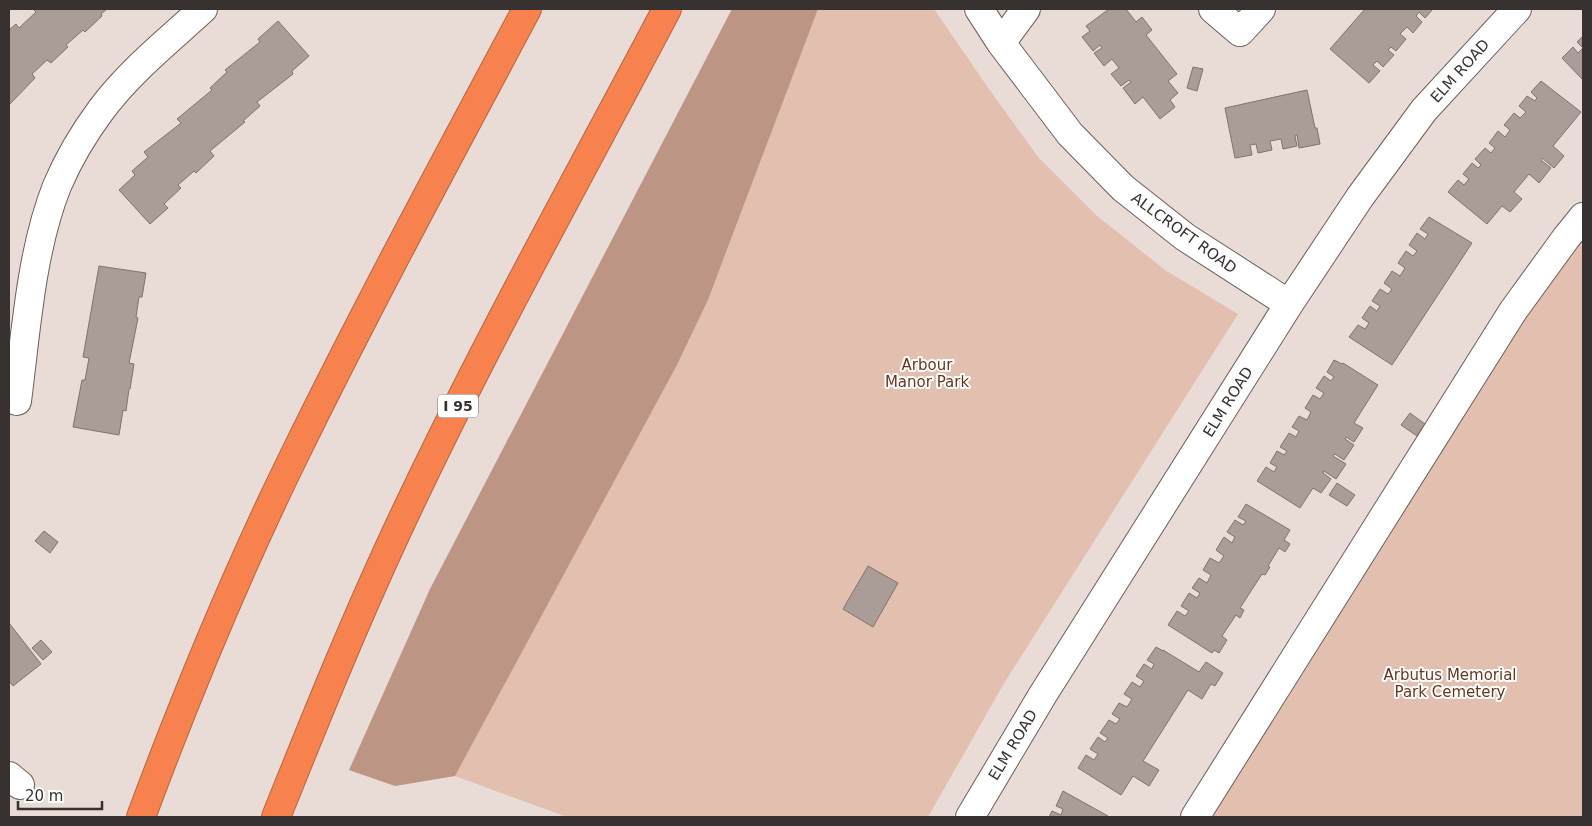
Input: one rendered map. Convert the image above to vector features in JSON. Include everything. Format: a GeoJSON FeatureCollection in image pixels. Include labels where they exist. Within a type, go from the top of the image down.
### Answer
{"type":"FeatureCollection","features":[{"type":"Feature","properties":{"kind":"highway"},"geometry":{"type":"LineString","coordinates":[[141,817],[229,600],[293,458],[389,270],[527,9]]}},
{"type":"Feature","properties":{"kind":"highway","name":"I 95"},"geometry":{"type":"LineString","coordinates":[[276,817],[345,649],[409,506],[494,336],[667,9]]}},
{"type":"Feature","properties":{"kind":"street"},"geometry":{"type":"LineString","coordinates":[[17,402],[19,298],[57,186],[76,148],[101,110],[132,75],[203,9]]}},
{"type":"Feature","properties":{"kind":"street","name":"ALLCROFT ROAD"},"geometry":{"type":"LineString","coordinates":[[979,9],[1001,43],[1070,134],[1123,188],[1185,237],[1289,304]]}},
{"type":"Feature","properties":{"kind":"street"},"geometry":{"type":"LineString","coordinates":[[1001,43],[1026,9]]}},
{"type":"Feature","properties":{"kind":"street"},"geometry":{"type":"LineString","coordinates":[[1213,9],[1240,32],[1261,9]]}},
{"type":"Feature","properties":{"kind":"street","name":"ELM ROAD"},"geometry":{"type":"LineString","coordinates":[[970,817],[1042,696],[1289,304],[1360,197],[1424,110],[1517,9]]}},
{"type":"Feature","properties":{"kind":"street"},"geometry":{"type":"LineString","coordinates":[[1195,817],[1513,311],[1583,217]]}},
{"type":"Feature","properties":{"kind":"green space","name":"Arbour Manor Park"},"geometry":{"type":"Polygon","coordinates":[[[818,9],[934,9],[1038,157],[1096,215],[1165,270],[1238,314],[1003,685],[928,817],[567,817],[455,776],[677,365],[708,300],[818,9]]]}},
{"type":"Feature","properties":{"kind":"green space","name":"Arbutus Memorial Park Cemetery"},"geometry":{"type":"Polygon","coordinates":[[[1583,235],[1583,817],[1208,817],[1521,317],[1583,235]]]}},
{"type":"Feature","properties":{"kind":"shaded area"},"geometry":{"type":"Polygon","coordinates":[[[732,9],[818,9],[708,300],[677,365],[455,776],[395,786],[349,770],[430,589],[732,9]]]}},
{"type":"Feature","properties":{"kind":"building"},"geometry":{"type":"Polygon","coordinates":[[[35,9],[107,9],[85,32],[83,30],[66,45],[68,47],[51,63],[47,60],[32,74],[35,78],[9,105],[9,30],[16,24],[19,28],[36,12],[35,9]]]}},
{"type":"Feature","properties":{"kind":"building"},"geometry":{"type":"Polygon","coordinates":[[[1109,9],[1126,9],[1136,22],[1142,17],[1152,30],[1146,35],[1177,74],[1168,81],[1178,93],[1170,100],[1175,107],[1160,119],[1143,97],[1135,104],[1123,88],[1131,82],[1129,80],[1121,86],[1111,74],[1119,68],[1112,59],[1104,66],[1094,53],[1102,48],[1100,45],[1093,51],[1082,37],[1090,31],[1086,26],[1109,9]]]}},
{"type":"Feature","properties":{"kind":"building"},"geometry":{"type":"Polygon","coordinates":[[[1365,9],[1433,9],[1425,18],[1419,12],[1416,16],[1422,22],[1413,33],[1407,27],[1400,34],[1406,39],[1396,51],[1391,47],[1388,50],[1394,55],[1383,67],[1377,61],[1373,65],[1380,71],[1369,83],[1330,49],[1365,9]]]}},
{"type":"Feature","properties":{"kind":"building"},"geometry":{"type":"Polygon","coordinates":[[[278,21],[309,56],[292,71],[293,74],[257,102],[260,106],[243,121],[245,122],[210,151],[214,156],[196,173],[194,171],[178,185],[181,188],[164,204],[168,208],[150,224],[119,190],[135,175],[132,171],[148,157],[144,152],[181,123],[177,119],[212,90],[210,88],[227,72],[225,70],[260,42],[258,39],[278,21]]]}},
{"type":"Feature","properties":{"kind":"building"},"geometry":{"type":"Polygon","coordinates":[[[1583,36],[1583,48],[1577,42],[1583,36]]]}},
{"type":"Feature","properties":{"kind":"building"},"geometry":{"type":"Polygon","coordinates":[[[1573,47],[1578,53],[1583,48],[1583,80],[1562,58],[1573,47]]]}},
{"type":"Feature","properties":{"kind":"building"},"geometry":{"type":"Polygon","coordinates":[[[1193,67],[1203,69],[1197,91],[1187,88],[1193,67]]]}},
{"type":"Feature","properties":{"kind":"building"},"geometry":{"type":"Polygon","coordinates":[[[1541,81],[1581,112],[1553,146],[1564,156],[1554,168],[1542,158],[1541,160],[1551,168],[1539,183],[1529,174],[1514,192],[1522,199],[1510,212],[1502,206],[1487,224],[1448,192],[1458,180],[1464,185],[1469,179],[1463,174],[1472,163],[1478,168],[1481,165],[1475,159],[1485,148],[1491,153],[1495,148],[1489,143],[1498,131],[1505,137],[1510,130],[1504,125],[1514,113],[1520,118],[1526,112],[1519,106],[1527,96],[1535,101],[1537,98],[1531,92],[1541,81]]]}},
{"type":"Feature","properties":{"kind":"building"},"geometry":{"type":"Polygon","coordinates":[[[1307,90],[1320,144],[1299,148],[1297,135],[1295,136],[1297,146],[1283,149],[1281,139],[1270,141],[1272,150],[1258,153],[1256,144],[1250,145],[1252,155],[1235,158],[1225,108],[1307,90]]]}},
{"type":"Feature","properties":{"kind":"building"},"geometry":{"type":"Polygon","coordinates":[[[1429,217],[1472,243],[1392,365],[1349,337],[1358,325],[1365,329],[1369,323],[1362,318],[1370,306],[1377,311],[1380,306],[1372,301],[1380,289],[1388,294],[1392,289],[1384,283],[1392,271],[1400,276],[1405,268],[1398,263],[1406,251],[1413,256],[1417,251],[1409,245],[1417,233],[1425,239],[1428,234],[1420,229],[1429,217]]]}},
{"type":"Feature","properties":{"kind":"building"},"geometry":{"type":"Polygon","coordinates":[[[99,266],[146,273],[142,297],[139,297],[136,317],[138,318],[129,363],[134,364],[130,389],[126,411],[123,410],[119,435],[73,427],[82,380],[85,380],[89,358],[83,357],[99,266]]]}},
{"type":"Feature","properties":{"kind":"building"},"geometry":{"type":"Polygon","coordinates":[[[1334,360],[1343,363],[1378,385],[1354,423],[1363,428],[1354,442],[1346,437],[1345,439],[1354,445],[1344,460],[1335,454],[1333,456],[1346,464],[1336,479],[1324,471],[1323,473],[1331,479],[1321,493],[1313,488],[1300,508],[1257,481],[1266,467],[1274,472],[1277,467],[1270,463],[1277,451],[1284,455],[1287,451],[1280,447],[1289,433],[1296,437],[1299,431],[1292,427],[1299,416],[1307,420],[1311,412],[1305,408],[1313,395],[1320,399],[1324,393],[1316,388],[1324,376],[1331,381],[1334,377],[1327,372],[1334,360]]]}},
{"type":"Feature","properties":{"kind":"building"},"geometry":{"type":"Polygon","coordinates":[[[1410,413],[1425,424],[1417,436],[1401,425],[1410,413]]]}},
{"type":"Feature","properties":{"kind":"building"},"geometry":{"type":"Polygon","coordinates":[[[1337,483],[1355,495],[1347,506],[1329,495],[1337,483]]]}},
{"type":"Feature","properties":{"kind":"building"},"geometry":{"type":"Polygon","coordinates":[[[1246,504],[1290,530],[1284,540],[1290,544],[1285,552],[1279,548],[1265,575],[1262,574],[1240,608],[1244,610],[1240,618],[1236,615],[1222,636],[1227,640],[1219,653],[1214,650],[1212,653],[1168,625],[1177,611],[1185,616],[1189,611],[1181,606],[1189,593],[1197,598],[1200,593],[1192,588],[1199,578],[1207,583],[1211,575],[1203,570],[1210,558],[1219,563],[1224,556],[1216,550],[1224,537],[1232,543],[1235,537],[1227,532],[1235,520],[1243,525],[1246,521],[1238,517],[1246,504]]]}},
{"type":"Feature","properties":{"kind":"building"},"geometry":{"type":"Polygon","coordinates":[[[44,531],[58,542],[50,553],[35,541],[44,531]]]}},
{"type":"Feature","properties":{"kind":"building"},"geometry":{"type":"Polygon","coordinates":[[[868,566],[898,583],[873,627],[843,609],[868,566]]]}},
{"type":"Feature","properties":{"kind":"building"},"geometry":{"type":"Polygon","coordinates":[[[9,623],[41,664],[13,686],[9,681],[9,623]]]}},
{"type":"Feature","properties":{"kind":"building"},"geometry":{"type":"Polygon","coordinates":[[[41,640],[52,652],[43,660],[32,648],[41,640]]]}},
{"type":"Feature","properties":{"kind":"building"},"geometry":{"type":"Polygon","coordinates":[[[1156,647],[1199,672],[1206,662],[1223,673],[1215,686],[1211,684],[1202,699],[1188,690],[1143,761],[1159,770],[1149,786],[1133,776],[1121,795],[1078,768],[1086,755],[1094,760],[1098,754],[1090,749],[1098,737],[1105,742],[1108,738],[1100,733],[1109,720],[1116,724],[1120,719],[1112,714],[1119,703],[1127,707],[1132,699],[1124,694],[1132,682],[1140,687],[1144,681],[1136,676],[1144,664],[1152,669],[1154,664],[1147,660],[1156,647]]]}},
{"type":"Feature","properties":{"kind":"building"},"geometry":{"type":"Polygon","coordinates":[[[1063,791],[1108,817],[1049,817],[1052,811],[1061,815],[1063,809],[1056,806],[1063,791]]]}}]}
